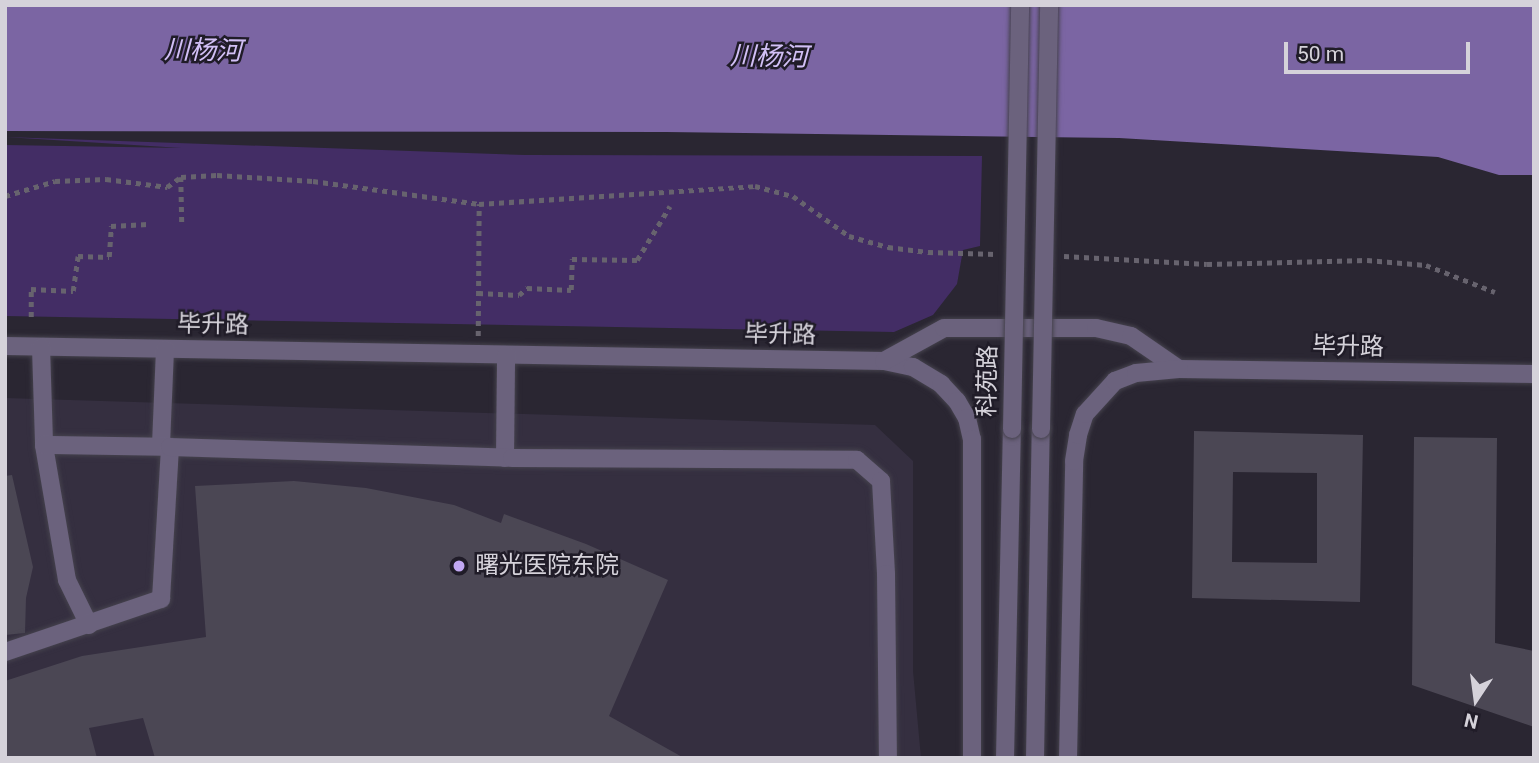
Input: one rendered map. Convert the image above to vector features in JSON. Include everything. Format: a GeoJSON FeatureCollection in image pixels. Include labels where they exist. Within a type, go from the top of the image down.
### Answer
{"type":"FeatureCollection","features":[{"type":"Feature","properties":{"kind":"street","name":"科苑路"},"geometry":{"type":"LineString","coordinates":[[1005,758],[1020,5]]}},
{"type":"Feature","properties":{"kind":"street"},"geometry":{"type":"LineString","coordinates":[[1035,758],[1049,5]]}},
{"type":"Feature","properties":{"kind":"street","name":"毕升路"},"geometry":{"type":"LineString","coordinates":[[5,346],[884,361],[944,328],[1096,328],[1131,336],[1179,369],[1534,374]]}},
{"type":"Feature","properties":{"kind":"street"},"geometry":{"type":"LineString","coordinates":[[41,347],[44,445],[67,580],[89,625]]}},
{"type":"Feature","properties":{"kind":"street"},"geometry":{"type":"LineString","coordinates":[[5,652],[161,599],[165,349]]}},
{"type":"Feature","properties":{"kind":"street"},"geometry":{"type":"LineString","coordinates":[[505,458],[506,355]]}},
{"type":"Feature","properties":{"kind":"street"},"geometry":{"type":"LineString","coordinates":[[884,361],[913,367],[941,384],[967,418],[972,439],[972,758]]}},
{"type":"Feature","properties":{"kind":"street"},"geometry":{"type":"LineString","coordinates":[[1068,758],[1074,461],[1078,435],[1085,414],[1115,382],[1136,373],[1179,369]]}},
{"type":"Feature","properties":{"kind":"street"},"geometry":{"type":"LineString","coordinates":[[44,445],[165,446],[505,458],[857,460],[881,481],[886,574],[888,758]]}},
{"type":"Feature","properties":{"kind":"path"},"geometry":{"type":"LineString","coordinates":[[5,196],[55,181],[106,179],[166,187],[181,177],[216,175],[313,181],[479,204],[755,186],[793,196],[849,236],[888,247],[928,252],[998,254]]}},
{"type":"Feature","properties":{"kind":"path"},"geometry":{"type":"LineString","coordinates":[[181,177],[182,223]]}},
{"type":"Feature","properties":{"kind":"path"},"geometry":{"type":"LineString","coordinates":[[478,354],[479,204]]}},
{"type":"Feature","properties":{"kind":"path"},"geometry":{"type":"LineString","coordinates":[[478,293],[519,295],[527,288],[571,290],[572,259],[637,260],[670,206]]}},
{"type":"Feature","properties":{"kind":"path"},"geometry":{"type":"LineString","coordinates":[[32,317],[32,289],[73,291],[78,256],[109,257],[111,226],[148,224]]}},
{"type":"Feature","properties":{"kind":"path"},"geometry":{"type":"LineString","coordinates":[[1053,256],[1206,264],[1367,260],[1426,265],[1495,292]]}},
{"type":"Feature","properties":{"kind":"shaded area"},"geometry":{"type":"Polygon","coordinates":[[[5,137],[525,155],[982,156],[980,246],[963,250],[957,284],[933,315],[894,332],[5,316],[5,145],[182,148],[5,137]]]}},
{"type":"Feature","properties":{"kind":"shaded area","name":"曙光医院东院"},"geometry":{"type":"Polygon","coordinates":[[[5,398],[875,425],[913,461],[913,671],[921,758],[5,758],[5,398]]]}},
{"type":"Feature","properties":{"kind":"water","name":"川杨河"},"geometry":{"type":"Polygon","coordinates":[[[5,5],[1534,5],[1534,175],[1499,175],[1438,157],[1119,138],[666,132],[5,131],[5,5]]]}},
{"type":"Feature","properties":{"kind":"building"},"geometry":{"type":"Polygon","coordinates":[[[1194,431],[1363,435],[1360,602],[1192,598],[1194,431]],[[1233,472],[1232,562],[1317,563],[1317,473],[1233,472]]]}},
{"type":"Feature","properties":{"kind":"building"},"geometry":{"type":"Polygon","coordinates":[[[1414,437],[1497,438],[1495,643],[1534,651],[1534,727],[1412,685],[1414,437]]]}},
{"type":"Feature","properties":{"kind":"building"},"geometry":{"type":"Polygon","coordinates":[[[12,475],[33,567],[26,598],[25,633],[5,635],[5,476],[12,475]]]}},
{"type":"Feature","properties":{"kind":"building"},"geometry":{"type":"Polygon","coordinates":[[[294,481],[366,488],[454,505],[501,523],[504,514],[586,544],[668,580],[609,716],[684,758],[155,758],[143,718],[89,728],[97,758],[5,758],[5,681],[82,656],[206,637],[195,486],[294,481]]]}},
{"type":"Feature","properties":{"kind":"place","name":"曙光医院东院"},"geometry":{"type":"Point","coordinates":[459,566]}}]}
